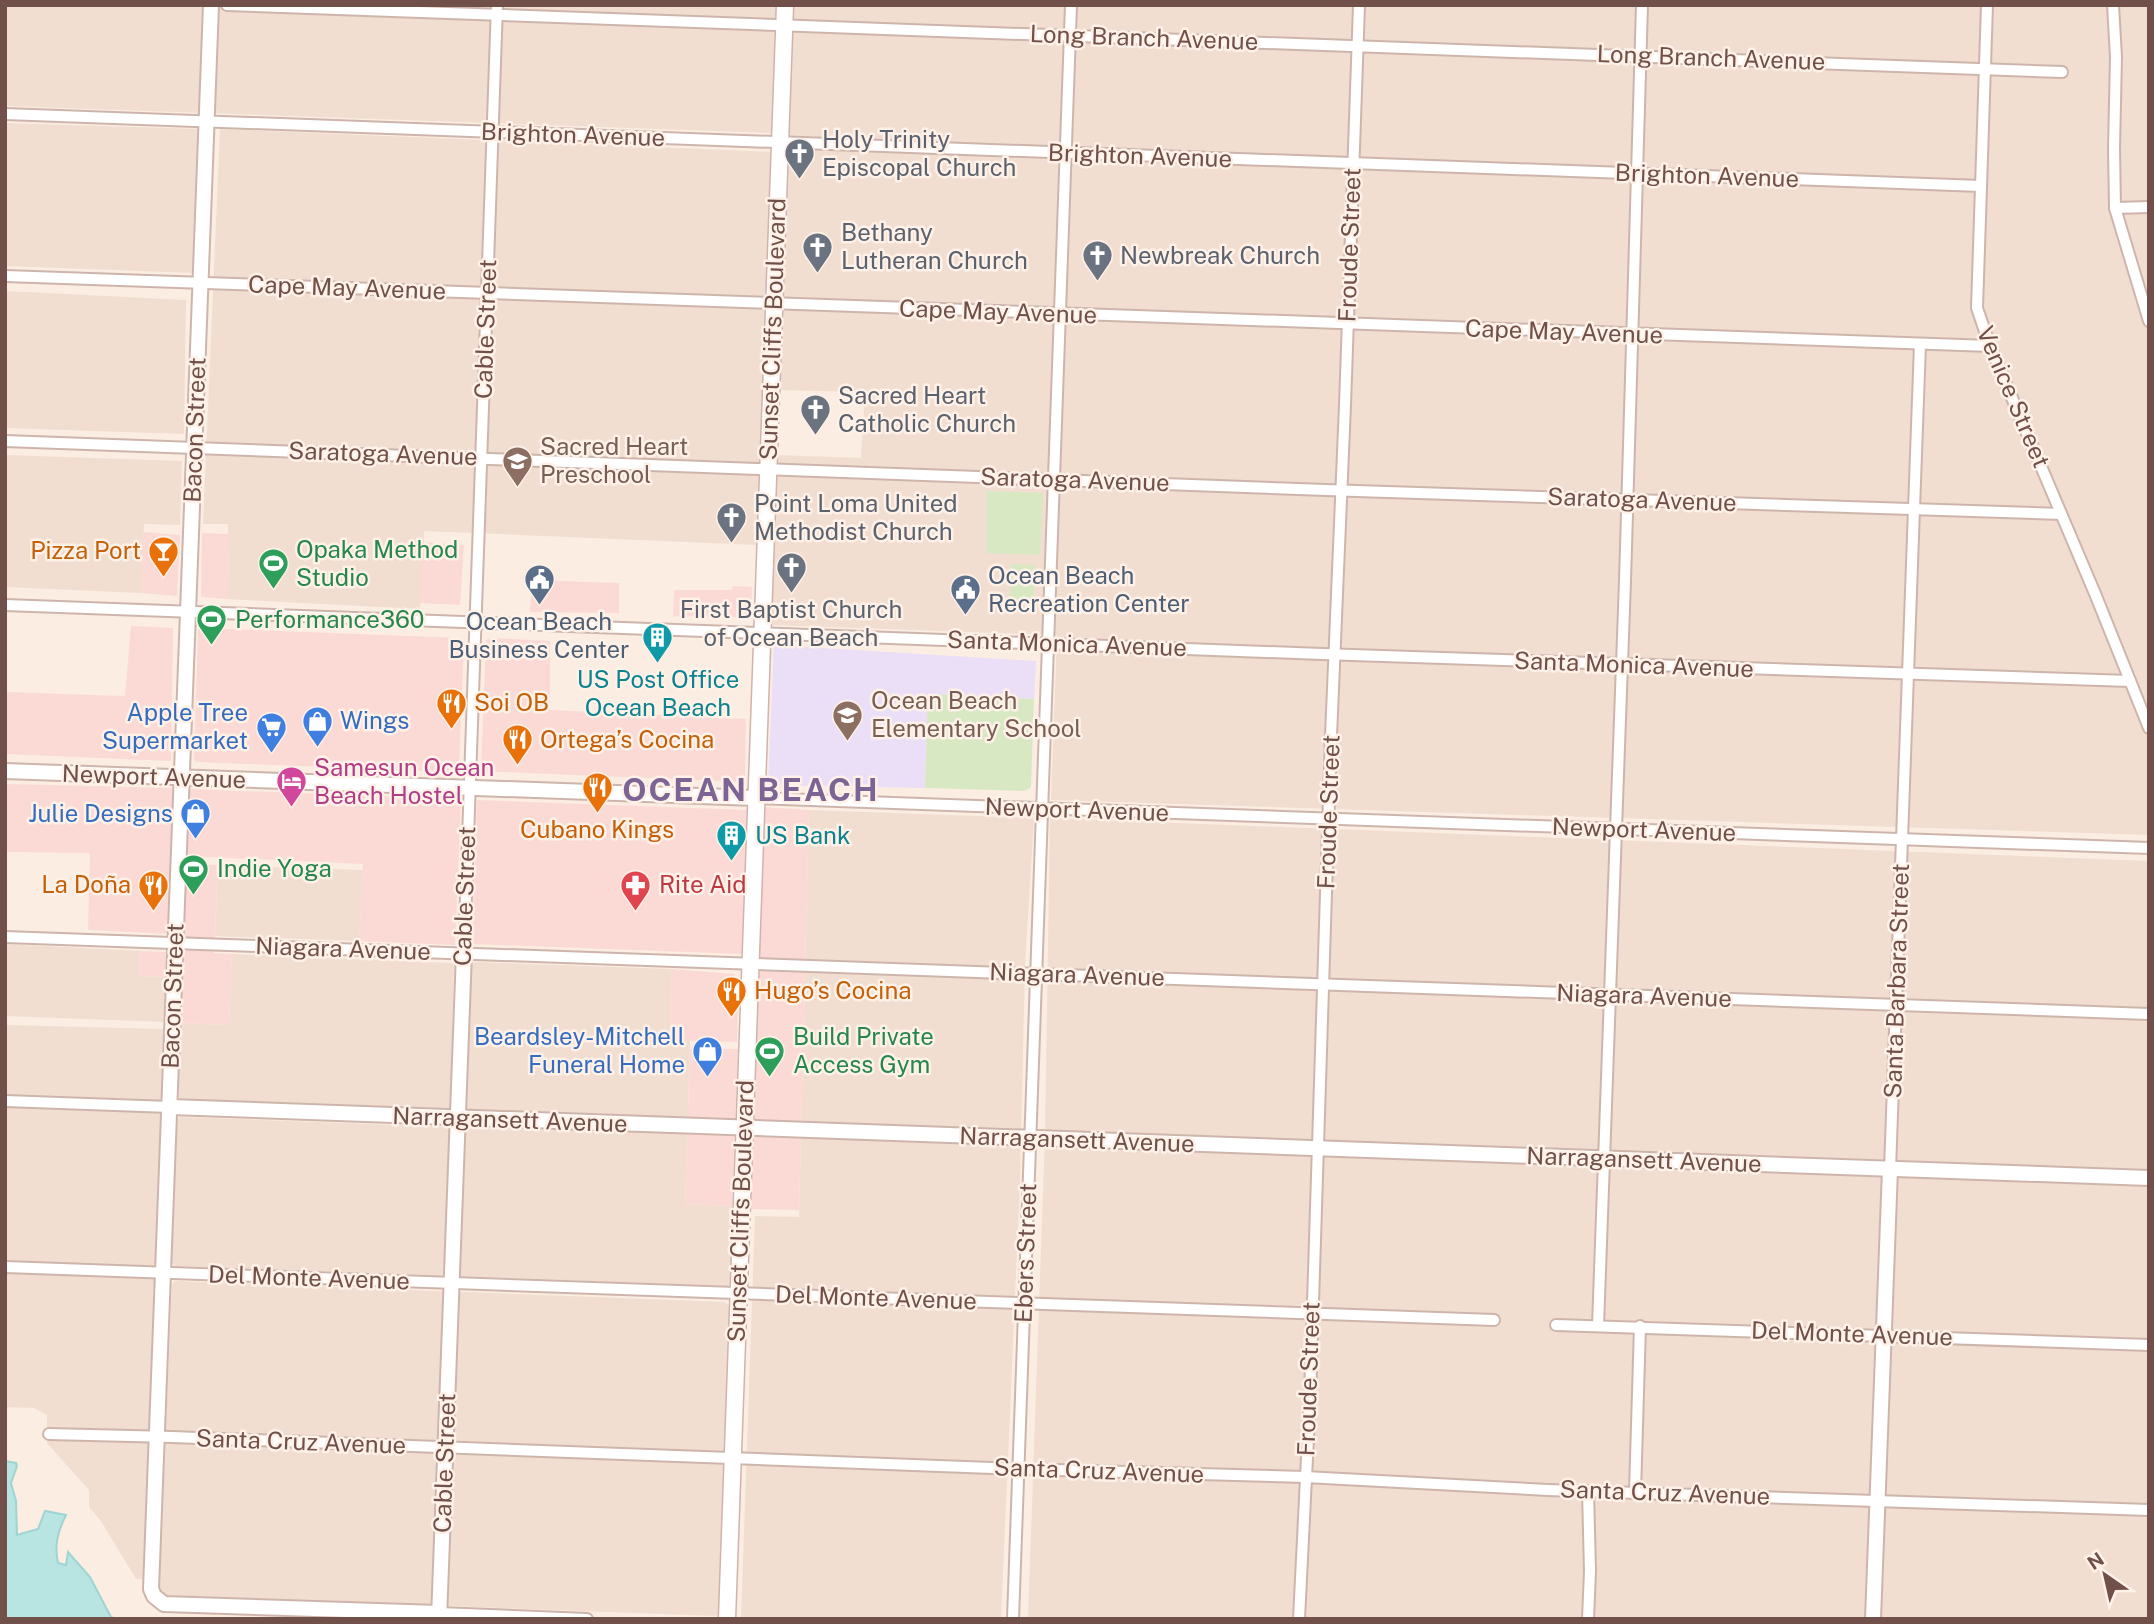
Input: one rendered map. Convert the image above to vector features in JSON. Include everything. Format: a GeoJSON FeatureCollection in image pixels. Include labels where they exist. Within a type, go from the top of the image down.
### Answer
{"type":"FeatureCollection","features":[{"type":"Feature","properties":{"kind":"main road","name":"Sunset Cliffs Boulevard"},"geometry":{"type":"LineString","coordinates":[[727,1619],[785,5]]}},
{"type":"Feature","properties":{"kind":"street","name":"Bacon Street"},"geometry":{"type":"LineString","coordinates":[[211,5],[151,1589],[154,1596],[164,1604],[236,1612]]}},
{"type":"Feature","properties":{"kind":"street","name":"Long Branch Avenue"},"geometry":{"type":"LineString","coordinates":[[227,5],[497,10],[784,25],[2062,72]]}},
{"type":"Feature","properties":{"kind":"street","name":"Ebers Street"},"geometry":{"type":"LineString","coordinates":[[1013,1619],[1053,478],[1062,314],[1071,5]]}},
{"type":"Feature","properties":{"kind":"street","name":"Froude Street"},"geometry":{"type":"LineString","coordinates":[[1299,1619],[1310,1397],[1334,654],[1359,5]]}},
{"type":"Feature","properties":{"kind":"street"},"geometry":{"type":"LineString","coordinates":[[1598,1326],[1642,5]]}},
{"type":"Feature","properties":{"kind":"street","name":"Venice Street"},"geometry":{"type":"LineString","coordinates":[[1987,5],[1978,308],[1990,346],[2149,728]]}},
{"type":"Feature","properties":{"kind":"street"},"geometry":{"type":"LineString","coordinates":[[2113,5],[2116,57],[2115,208],[2149,321]]}},
{"type":"Feature","properties":{"kind":"street","name":"Cable Street"},"geometry":{"type":"LineString","coordinates":[[439,1616],[497,10]]}},
{"type":"Feature","properties":{"kind":"street","name":"Brighton Avenue"},"geometry":{"type":"LineString","coordinates":[[5,114],[1981,186]]}},
{"type":"Feature","properties":{"kind":"street"},"geometry":{"type":"LineString","coordinates":[[2115,208],[2149,207]]}},
{"type":"Feature","properties":{"kind":"street","name":"Cape May Avenue"},"geometry":{"type":"LineString","coordinates":[[5,276],[1990,346]]}},
{"type":"Feature","properties":{"kind":"street","name":"Santa Barbara Street"},"geometry":{"type":"LineString","coordinates":[[1873,1619],[1920,344]]}},
{"type":"Feature","properties":{"kind":"street","name":"Saratoga Avenue"},"geometry":{"type":"LineString","coordinates":[[5,441],[2061,514]]}},
{"type":"Feature","properties":{"kind":"street","name":"Santa Monica Avenue"},"geometry":{"type":"LineString","coordinates":[[5,605],[2130,681]]}},
{"type":"Feature","properties":{"kind":"street","name":"Newport Avenue"},"geometry":{"type":"LineString","coordinates":[[5,771],[2149,848]]}},
{"type":"Feature","properties":{"kind":"street","name":"Niagara Avenue"},"geometry":{"type":"LineString","coordinates":[[5,937],[2149,1014]]}},
{"type":"Feature","properties":{"kind":"street","name":"Narragansett Avenue"},"geometry":{"type":"LineString","coordinates":[[5,1101],[2149,1178]]}},
{"type":"Feature","properties":{"kind":"street","name":"Del Monte Avenue"},"geometry":{"type":"LineString","coordinates":[[5,1267],[1494,1320]]}},
{"type":"Feature","properties":{"kind":"street","name":"Del Monte Avenue"},"geometry":{"type":"LineString","coordinates":[[1556,1325],[2149,1345]]}},
{"type":"Feature","properties":{"kind":"street"},"geometry":{"type":"LineString","coordinates":[[1635,1492],[1640,1326]]}},
{"type":"Feature","properties":{"kind":"street","name":"Santa Cruz Avenue"},"geometry":{"type":"LineString","coordinates":[[49,1434],[1305,1477],[1588,1491],[2149,1510]]}},
{"type":"Feature","properties":{"kind":"street"},"geometry":{"type":"LineString","coordinates":[[1588,1491],[1588,1619]]}},
{"type":"Feature","properties":{"kind":"street"},"geometry":{"type":"LineString","coordinates":[[236,1612],[587,1619]]}},
{"type":"Feature","properties":{"kind":"shaded area"},"geometry":{"type":"Polygon","coordinates":[[[5,5],[776,5],[772,133],[5,106],[5,5]]]}},
{"type":"Feature","properties":{"kind":"shaded area"},"geometry":{"type":"Polygon","coordinates":[[[793,5],[2149,5],[2149,835],[1051,800],[1057,635],[770,625],[776,455],[861,458],[865,392],[779,390],[793,5]]]}},
{"type":"Feature","properties":{"kind":"shaded area"},"geometry":{"type":"Polygon","coordinates":[[[5,123],[199,129],[195,273],[5,266],[5,123]]]}},
{"type":"Feature","properties":{"kind":"shaded area"},"geometry":{"type":"Polygon","coordinates":[[[220,129],[774,152],[758,545],[424,531],[420,609],[227,599],[228,524],[203,524],[220,129]]]}},
{"type":"Feature","properties":{"kind":"shaded area"},"geometry":{"type":"Polygon","coordinates":[[[5,291],[186,300],[184,434],[5,428],[5,291]]]}},
{"type":"Feature","properties":{"kind":"shaded area"},"geometry":{"type":"Polygon","coordinates":[[[5,455],[182,461],[180,525],[144,524],[141,593],[5,587],[5,455]]]}},
{"type":"Feature","properties":{"kind":"shaded area"},"geometry":{"type":"Polygon","coordinates":[[[143,532],[180,535],[177,596],[141,593],[143,532]]]}},
{"type":"Feature","properties":{"kind":"shaded area"},"geometry":{"type":"Polygon","coordinates":[[[202,533],[228,534],[227,599],[201,597],[202,533]]]}},
{"type":"Feature","properties":{"kind":"shaded area"},"geometry":{"type":"Polygon","coordinates":[[[423,542],[464,545],[460,605],[420,603],[423,542]]]}},
{"type":"Feature","properties":{"kind":"shaded area"},"geometry":{"type":"Polygon","coordinates":[[[532,580],[619,583],[619,613],[530,612],[532,580]]]}},
{"type":"Feature","properties":{"kind":"shaded area"},"geometry":{"type":"Polygon","coordinates":[[[733,586],[752,587],[749,617],[673,616],[674,590],[732,590],[733,586]]]}},
{"type":"Feature","properties":{"kind":"shaded area"},"geometry":{"type":"Polygon","coordinates":[[[131,626],[173,628],[171,761],[5,754],[5,692],[125,696],[131,626]]]}},
{"type":"Feature","properties":{"kind":"shaded area"},"geometry":{"type":"Polygon","coordinates":[[[202,628],[461,638],[464,641],[459,768],[455,772],[196,762],[198,630],[202,628]]]}},
{"type":"Feature","properties":{"kind":"shaded area"},"geometry":{"type":"Polygon","coordinates":[[[486,640],[550,641],[550,710],[746,719],[745,782],[481,771],[486,640]]]}},
{"type":"Feature","properties":{"kind":"shaded area","name":"Ocean Beach Elementary School"},"geometry":{"type":"Polygon","coordinates":[[[774,645],[1036,661],[1034,699],[928,694],[925,788],[768,785],[774,645]]]}},
{"type":"Feature","properties":{"kind":"shaded area"},"geometry":{"type":"Polygon","coordinates":[[[5,784],[176,788],[170,934],[88,930],[90,853],[5,852],[5,784]]]}},
{"type":"Feature","properties":{"kind":"shaded area"},"geometry":{"type":"Polygon","coordinates":[[[190,789],[461,799],[455,945],[359,941],[363,864],[187,856],[190,789]]]}},
{"type":"Feature","properties":{"kind":"shaded area"},"geometry":{"type":"Polygon","coordinates":[[[477,800],[747,810],[742,954],[472,944],[477,800]]]}},
{"type":"Feature","properties":{"kind":"shaded area"},"geometry":{"type":"Polygon","coordinates":[[[762,807],[809,810],[799,1210],[748,1209],[762,807]]]}},
{"type":"Feature","properties":{"kind":"shaded area"},"geometry":{"type":"Polygon","coordinates":[[[809,810],[1034,818],[1025,965],[1020,1182],[1001,1619],[741,1619],[755,1216],[799,1217],[809,810]]]}},
{"type":"Feature","properties":{"kind":"shaded area"},"geometry":{"type":"Polygon","coordinates":[[[1050,818],[2149,861],[2149,1619],[1028,1619],[1045,1135],[1050,818]]]}},
{"type":"Feature","properties":{"kind":"shaded area"},"geometry":{"type":"Polygon","coordinates":[[[187,864],[218,865],[214,953],[232,954],[229,1025],[179,1023],[187,864]]]}},
{"type":"Feature","properties":{"kind":"shaded area"},"geometry":{"type":"Polygon","coordinates":[[[218,865],[363,870],[359,941],[215,936],[218,865]]]}},
{"type":"Feature","properties":{"kind":"shaded area"},"geometry":{"type":"Polygon","coordinates":[[[5,944],[140,951],[139,976],[168,977],[166,1022],[5,1016],[5,944]]]}},
{"type":"Feature","properties":{"kind":"shaded area"},"geometry":{"type":"Polygon","coordinates":[[[140,951],[169,952],[168,977],[139,976],[140,951]]]}},
{"type":"Feature","properties":{"kind":"shaded area"},"geometry":{"type":"Polygon","coordinates":[[[232,954],[453,963],[450,1108],[182,1100],[179,1097],[179,1023],[229,1025],[232,954]]]}},
{"type":"Feature","properties":{"kind":"shaded area"},"geometry":{"type":"Polygon","coordinates":[[[475,962],[671,969],[670,1039],[690,1040],[685,1204],[732,1206],[731,1283],[728,1286],[175,1266],[171,1262],[177,1120],[180,1117],[466,1129],[470,966],[475,962]]]}},
{"type":"Feature","properties":{"kind":"shaded area"},"geometry":{"type":"Polygon","coordinates":[[[671,969],[734,974],[738,983],[737,1042],[670,1040],[671,969]]]}},
{"type":"Feature","properties":{"kind":"shaded area"},"geometry":{"type":"Polygon","coordinates":[[[5,1025],[164,1029],[146,1579],[136,1579],[101,1521],[89,1507],[89,1490],[47,1443],[47,1415],[34,1408],[5,1407],[5,1025]]]}},
{"type":"Feature","properties":{"kind":"shaded area"},"geometry":{"type":"Polygon","coordinates":[[[690,1049],[738,1049],[732,1206],[685,1204],[690,1049]]]}},
{"type":"Feature","properties":{"kind":"shaded area"},"geometry":{"type":"Polygon","coordinates":[[[175,1281],[725,1302],[730,1306],[721,1613],[715,1616],[162,1595],[159,1591],[172,1284],[175,1281]]]}},
{"type":"Feature","properties":{"kind":"green space"},"geometry":{"type":"Polygon","coordinates":[[[986,491],[1043,493],[1040,555],[986,553],[986,491]]]}},
{"type":"Feature","properties":{"kind":"green space"},"geometry":{"type":"Polygon","coordinates":[[[1011,564],[1035,565],[1033,600],[1010,599],[1011,564]]]}},
{"type":"Feature","properties":{"kind":"green space"},"geometry":{"type":"Polygon","coordinates":[[[928,694],[1034,699],[1031,787],[1025,791],[925,788],[928,694]]]}},
{"type":"Feature","properties":{"kind":"water"},"geometry":{"type":"Polygon","coordinates":[[[5,1461],[16,1463],[17,1466],[11,1483],[16,1501],[17,1535],[38,1529],[45,1511],[66,1515],[56,1550],[58,1563],[66,1565],[68,1552],[90,1577],[111,1617],[115,1619],[5,1619],[5,1461]]]}},
{"type":"Feature","properties":{"kind":"place","name":"Holy Trinity Episcopal Church"},"geometry":{"type":"Point","coordinates":[799,181]}},
{"type":"Feature","properties":{"kind":"place","name":"Bethany Lutheran Church"},"geometry":{"type":"Point","coordinates":[818,274]}},
{"type":"Feature","properties":{"kind":"place","name":"Newbreak Church"},"geometry":{"type":"Point","coordinates":[1097,283]}},
{"type":"Feature","properties":{"kind":"place","name":"Sacred Heart Catholic Church"},"geometry":{"type":"Point","coordinates":[815,437]}},
{"type":"Feature","properties":{"kind":"place","name":"Sacred Heart Preschool"},"geometry":{"type":"Point","coordinates":[517,488]}},
{"type":"Feature","properties":{"kind":"place","name":"Point Loma United Methodist Church"},"geometry":{"type":"Point","coordinates":[731,545]}},
{"type":"Feature","properties":{"kind":"place","name":"Pizza Port"},"geometry":{"type":"Point","coordinates":[164,578]}},
{"type":"Feature","properties":{"kind":"place","name":"Opaka Method Studio"},"geometry":{"type":"Point","coordinates":[273,591]}},
{"type":"Feature","properties":{"kind":"place","name":"First Baptist Church of Ocean Beach"},"geometry":{"type":"Point","coordinates":[791,595]}},
{"type":"Feature","properties":{"kind":"place","name":"Ocean Beach Business Center"},"geometry":{"type":"Point","coordinates":[539,607]}},
{"type":"Feature","properties":{"kind":"place","name":"Ocean Beach Recreation Center"},"geometry":{"type":"Point","coordinates":[965,617]}},
{"type":"Feature","properties":{"kind":"place","name":"Performance360"},"geometry":{"type":"Point","coordinates":[212,647]}},
{"type":"Feature","properties":{"kind":"place","name":"US Post Office Ocean Beach"},"geometry":{"type":"Point","coordinates":[658,665]}},
{"type":"Feature","properties":{"kind":"place","name":"Soi OB"},"geometry":{"type":"Point","coordinates":[451,730]}},
{"type":"Feature","properties":{"kind":"place","name":"Ocean Beach Elementary School"},"geometry":{"type":"Point","coordinates":[848,742]}},
{"type":"Feature","properties":{"kind":"place","name":"Wings"},"geometry":{"type":"Point","coordinates":[317,748]}},
{"type":"Feature","properties":{"kind":"place","name":"Apple Tree Supermarket"},"geometry":{"type":"Point","coordinates":[271,754]}},
{"type":"Feature","properties":{"kind":"place","name":"Ortega’s Cocina"},"geometry":{"type":"Point","coordinates":[517,767]}},
{"type":"Feature","properties":{"kind":"place","name":"Samesun Ocean Beach Hostel"},"geometry":{"type":"Point","coordinates":[291,809]}},
{"type":"Feature","properties":{"kind":"place","name":"Cubano Kings"},"geometry":{"type":"Point","coordinates":[597,815]}},
{"type":"Feature","properties":{"kind":"place","name":"Julie Designs"},"geometry":{"type":"Point","coordinates":[196,841]}},
{"type":"Feature","properties":{"kind":"place","name":"US Bank"},"geometry":{"type":"Point","coordinates":[732,863]}},
{"type":"Feature","properties":{"kind":"place","name":"Indie Yoga"},"geometry":{"type":"Point","coordinates":[194,896]}},
{"type":"Feature","properties":{"kind":"place","name":"La Doña"},"geometry":{"type":"Point","coordinates":[154,912]}},
{"type":"Feature","properties":{"kind":"place","name":"Rite Aid"},"geometry":{"type":"Point","coordinates":[636,912]}},
{"type":"Feature","properties":{"kind":"place","name":"Hugo’s Cocina"},"geometry":{"type":"Point","coordinates":[731,1018]}},
{"type":"Feature","properties":{"kind":"place","name":"Beardsley-Mitchell Funeral Home"},"geometry":{"type":"Point","coordinates":[708,1078]}},
{"type":"Feature","properties":{"kind":"place","name":"Build Private Access Gym"},"geometry":{"type":"Point","coordinates":[770,1078]}},
{"type":"Feature","properties":{"kind":"district","name":"OCEAN BEACH"},"geometry":{"type":"Point","coordinates":[751,790]}}]}
